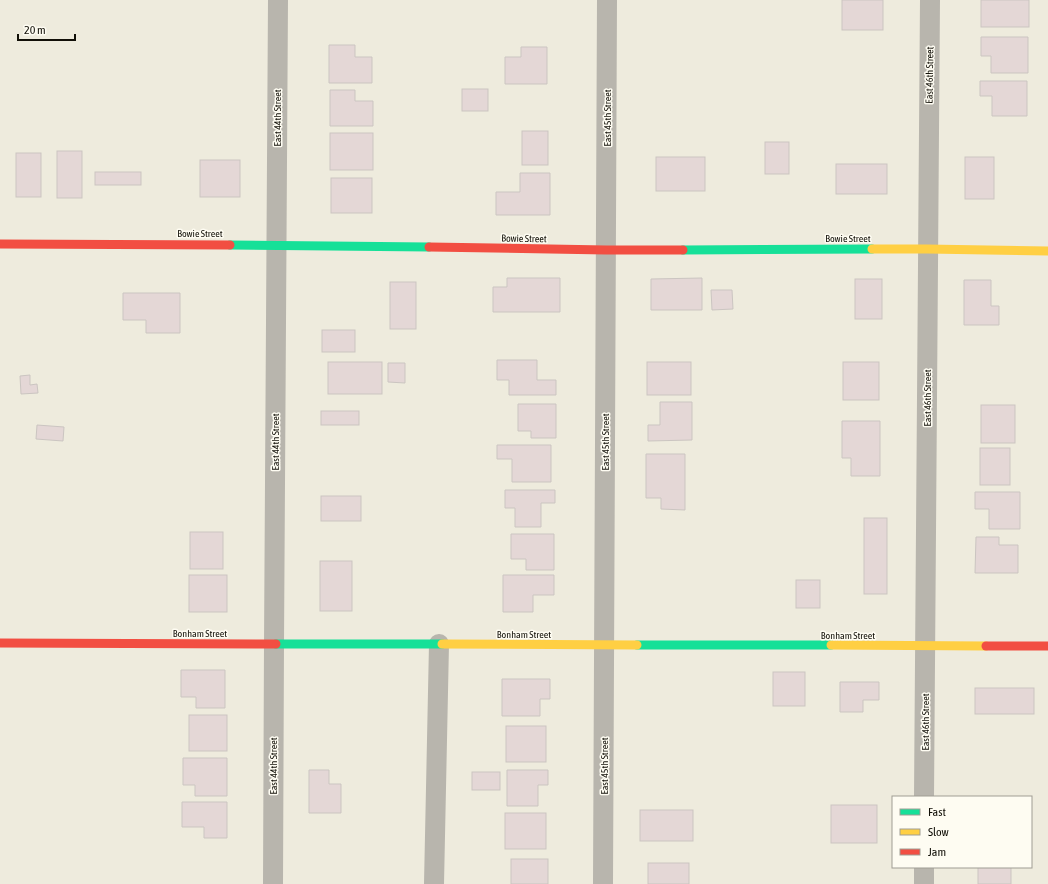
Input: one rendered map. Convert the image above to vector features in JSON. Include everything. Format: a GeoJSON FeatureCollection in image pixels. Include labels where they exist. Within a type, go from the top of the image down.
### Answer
{"type":"FeatureCollection","features":[{"type":"Feature","properties":{"kind":"street","name":"East 44th Street"},"geometry":{"type":"LineString","coordinates":[[273,884],[278,0]]}},
{"type":"Feature","properties":{"kind":"street","name":"East 45th Street"},"geometry":{"type":"LineString","coordinates":[[604,884],[607,0]]}},
{"type":"Feature","properties":{"kind":"street","name":"East 46th Street"},"geometry":{"type":"LineString","coordinates":[[924,796],[930,0]]}},
{"type":"Feature","properties":{"kind":"street","name":"Bowie Street"},"geometry":{"type":"LineString","coordinates":[[0,244],[276,245],[606,250],[927,249],[1048,251]]}},
{"type":"Feature","properties":{"kind":"street","name":"Bonham Street"},"geometry":{"type":"LineString","coordinates":[[0,643],[1048,646]]}},
{"type":"Feature","properties":{"kind":"street"},"geometry":{"type":"LineString","coordinates":[[434,884],[439,644]]}},
{"type":"Feature","properties":{"kind":"street"},"geometry":{"type":"LineString","coordinates":[[924,868],[924,884]]}},
{"type":"Feature","properties":{"kind":"building"},"geometry":{"type":"Polygon","coordinates":[[[842,0],[883,0],[883,30],[842,30],[842,0]]]}},
{"type":"Feature","properties":{"kind":"building"},"geometry":{"type":"Polygon","coordinates":[[[981,0],[1029,0],[1029,27],[981,27],[981,0]]]}},
{"type":"Feature","properties":{"kind":"building"},"geometry":{"type":"Polygon","coordinates":[[[981,37],[1028,37],[1028,73],[991,73],[991,56],[981,56],[981,37]]]}},
{"type":"Feature","properties":{"kind":"building"},"geometry":{"type":"Polygon","coordinates":[[[329,45],[355,45],[355,57],[372,57],[372,83],[329,83],[329,45]]]}},
{"type":"Feature","properties":{"kind":"building"},"geometry":{"type":"Polygon","coordinates":[[[521,47],[547,47],[547,84],[505,84],[505,57],[521,57],[521,47]]]}},
{"type":"Feature","properties":{"kind":"building"},"geometry":{"type":"Polygon","coordinates":[[[980,81],[1027,81],[1027,116],[992,116],[992,96],[980,96],[980,81]]]}},
{"type":"Feature","properties":{"kind":"building"},"geometry":{"type":"Polygon","coordinates":[[[462,89],[488,89],[488,111],[462,111],[462,89]]]}},
{"type":"Feature","properties":{"kind":"building"},"geometry":{"type":"Polygon","coordinates":[[[330,90],[355,90],[355,101],[373,101],[373,126],[330,126],[330,90]]]}},
{"type":"Feature","properties":{"kind":"building"},"geometry":{"type":"Polygon","coordinates":[[[522,131],[548,131],[548,165],[522,165],[522,131]]]}},
{"type":"Feature","properties":{"kind":"building"},"geometry":{"type":"Polygon","coordinates":[[[330,133],[373,133],[373,170],[330,170],[330,133]]]}},
{"type":"Feature","properties":{"kind":"building"},"geometry":{"type":"Polygon","coordinates":[[[765,142],[789,142],[789,174],[765,174],[765,142]]]}},
{"type":"Feature","properties":{"kind":"building"},"geometry":{"type":"Polygon","coordinates":[[[57,151],[82,151],[82,198],[57,198],[57,151]]]}},
{"type":"Feature","properties":{"kind":"building"},"geometry":{"type":"Polygon","coordinates":[[[16,153],[41,153],[41,197],[16,197],[16,153]]]}},
{"type":"Feature","properties":{"kind":"building"},"geometry":{"type":"Polygon","coordinates":[[[656,157],[705,157],[705,191],[656,191],[656,157]]]}},
{"type":"Feature","properties":{"kind":"building"},"geometry":{"type":"Polygon","coordinates":[[[965,157],[994,157],[994,199],[965,199],[965,157]]]}},
{"type":"Feature","properties":{"kind":"building"},"geometry":{"type":"Polygon","coordinates":[[[200,160],[240,160],[240,197],[200,197],[200,160]]]}},
{"type":"Feature","properties":{"kind":"building"},"geometry":{"type":"Polygon","coordinates":[[[836,164],[887,164],[887,194],[836,194],[836,164]]]}},
{"type":"Feature","properties":{"kind":"building"},"geometry":{"type":"Polygon","coordinates":[[[95,172],[141,172],[141,185],[95,185],[95,172]]]}},
{"type":"Feature","properties":{"kind":"building"},"geometry":{"type":"Polygon","coordinates":[[[520,173],[550,173],[550,215],[496,215],[496,192],[520,192],[520,173]]]}},
{"type":"Feature","properties":{"kind":"building"},"geometry":{"type":"Polygon","coordinates":[[[331,178],[372,178],[372,213],[331,213],[331,178]]]}},
{"type":"Feature","properties":{"kind":"building"},"geometry":{"type":"Polygon","coordinates":[[[507,278],[560,278],[560,312],[493,312],[493,287],[507,287],[507,278]]]}},
{"type":"Feature","properties":{"kind":"building"},"geometry":{"type":"Polygon","coordinates":[[[702,278],[702,310],[651,310],[651,279],[702,278]]]}},
{"type":"Feature","properties":{"kind":"building"},"geometry":{"type":"Polygon","coordinates":[[[855,279],[882,279],[882,319],[855,319],[855,279]]]}},
{"type":"Feature","properties":{"kind":"building"},"geometry":{"type":"Polygon","coordinates":[[[964,280],[991,280],[991,306],[999,306],[999,325],[964,325],[964,280]]]}},
{"type":"Feature","properties":{"kind":"building"},"geometry":{"type":"Polygon","coordinates":[[[390,282],[416,282],[416,329],[390,329],[390,282]]]}},
{"type":"Feature","properties":{"kind":"building"},"geometry":{"type":"Polygon","coordinates":[[[711,290],[732,290],[733,309],[712,310],[711,290]]]}},
{"type":"Feature","properties":{"kind":"building"},"geometry":{"type":"Polygon","coordinates":[[[123,293],[180,293],[180,333],[146,333],[146,320],[123,320],[123,293]]]}},
{"type":"Feature","properties":{"kind":"building"},"geometry":{"type":"Polygon","coordinates":[[[322,330],[355,330],[355,352],[322,352],[322,330]]]}},
{"type":"Feature","properties":{"kind":"building"},"geometry":{"type":"Polygon","coordinates":[[[497,360],[537,360],[537,380],[556,380],[556,395],[509,395],[509,380],[497,380],[497,360]]]}},
{"type":"Feature","properties":{"kind":"building"},"geometry":{"type":"Polygon","coordinates":[[[328,362],[382,362],[382,394],[328,394],[328,362]]]}},
{"type":"Feature","properties":{"kind":"building"},"geometry":{"type":"Polygon","coordinates":[[[647,362],[691,362],[691,395],[647,395],[647,362]]]}},
{"type":"Feature","properties":{"kind":"building"},"geometry":{"type":"Polygon","coordinates":[[[843,362],[879,362],[879,400],[843,400],[843,362]]]}},
{"type":"Feature","properties":{"kind":"building"},"geometry":{"type":"Polygon","coordinates":[[[388,363],[405,363],[405,383],[388,382],[388,363]]]}},
{"type":"Feature","properties":{"kind":"building"},"geometry":{"type":"Polygon","coordinates":[[[30,375],[30,385],[37,384],[38,393],[21,394],[20,376],[30,375]]]}},
{"type":"Feature","properties":{"kind":"building"},"geometry":{"type":"Polygon","coordinates":[[[660,402],[692,402],[692,440],[648,441],[648,425],[660,425],[660,402]]]}},
{"type":"Feature","properties":{"kind":"building"},"geometry":{"type":"Polygon","coordinates":[[[518,404],[556,404],[556,438],[531,438],[531,431],[518,431],[518,404]]]}},
{"type":"Feature","properties":{"kind":"building"},"geometry":{"type":"Polygon","coordinates":[[[981,405],[1015,405],[1015,443],[981,443],[981,405]]]}},
{"type":"Feature","properties":{"kind":"building"},"geometry":{"type":"Polygon","coordinates":[[[321,411],[359,411],[359,425],[321,425],[321,411]]]}},
{"type":"Feature","properties":{"kind":"building"},"geometry":{"type":"Polygon","coordinates":[[[842,421],[880,421],[880,476],[851,476],[851,458],[842,458],[842,421]]]}},
{"type":"Feature","properties":{"kind":"building"},"geometry":{"type":"Polygon","coordinates":[[[37,425],[64,427],[63,441],[36,439],[37,425]]]}},
{"type":"Feature","properties":{"kind":"building"},"geometry":{"type":"Polygon","coordinates":[[[497,445],[551,445],[551,482],[512,482],[512,459],[497,459],[497,445]]]}},
{"type":"Feature","properties":{"kind":"building"},"geometry":{"type":"Polygon","coordinates":[[[980,448],[1010,448],[1010,485],[980,485],[980,448]]]}},
{"type":"Feature","properties":{"kind":"building"},"geometry":{"type":"Polygon","coordinates":[[[646,454],[685,454],[685,510],[661,509],[661,498],[646,498],[646,454]]]}},
{"type":"Feature","properties":{"kind":"building"},"geometry":{"type":"Polygon","coordinates":[[[505,490],[555,490],[555,503],[541,503],[541,527],[515,527],[515,508],[505,508],[505,490]]]}},
{"type":"Feature","properties":{"kind":"building"},"geometry":{"type":"Polygon","coordinates":[[[975,492],[1020,492],[1020,529],[989,529],[989,509],[975,509],[975,492]]]}},
{"type":"Feature","properties":{"kind":"building"},"geometry":{"type":"Polygon","coordinates":[[[321,496],[361,496],[361,521],[321,521],[321,496]]]}},
{"type":"Feature","properties":{"kind":"building"},"geometry":{"type":"Polygon","coordinates":[[[864,518],[887,518],[887,594],[864,594],[864,518]]]}},
{"type":"Feature","properties":{"kind":"building"},"geometry":{"type":"Polygon","coordinates":[[[190,532],[223,532],[223,569],[190,569],[190,532]]]}},
{"type":"Feature","properties":{"kind":"building"},"geometry":{"type":"Polygon","coordinates":[[[511,534],[554,534],[554,570],[526,570],[526,559],[511,559],[511,534]]]}},
{"type":"Feature","properties":{"kind":"building"},"geometry":{"type":"Polygon","coordinates":[[[976,537],[999,537],[999,545],[1018,545],[1018,573],[975,573],[976,537]]]}},
{"type":"Feature","properties":{"kind":"building"},"geometry":{"type":"Polygon","coordinates":[[[320,561],[352,561],[352,611],[320,611],[320,561]]]}},
{"type":"Feature","properties":{"kind":"building"},"geometry":{"type":"Polygon","coordinates":[[[189,575],[227,575],[227,612],[189,612],[189,575]]]}},
{"type":"Feature","properties":{"kind":"building"},"geometry":{"type":"Polygon","coordinates":[[[503,575],[554,575],[554,595],[533,595],[533,612],[503,612],[503,575]]]}},
{"type":"Feature","properties":{"kind":"building"},"geometry":{"type":"Polygon","coordinates":[[[796,580],[820,580],[820,608],[796,608],[796,580]]]}},
{"type":"Feature","properties":{"kind":"building"},"geometry":{"type":"Polygon","coordinates":[[[181,670],[225,670],[225,708],[196,708],[196,697],[181,697],[181,670]]]}},
{"type":"Feature","properties":{"kind":"building"},"geometry":{"type":"Polygon","coordinates":[[[773,672],[805,672],[805,706],[773,706],[773,672]]]}},
{"type":"Feature","properties":{"kind":"building"},"geometry":{"type":"Polygon","coordinates":[[[502,679],[550,679],[550,699],[540,699],[540,716],[502,716],[502,679]]]}},
{"type":"Feature","properties":{"kind":"building"},"geometry":{"type":"Polygon","coordinates":[[[840,682],[879,682],[879,700],[863,700],[863,712],[840,712],[840,682]]]}},
{"type":"Feature","properties":{"kind":"building"},"geometry":{"type":"Polygon","coordinates":[[[975,688],[1034,688],[1034,714],[975,714],[975,688]]]}},
{"type":"Feature","properties":{"kind":"building"},"geometry":{"type":"Polygon","coordinates":[[[189,715],[227,715],[227,751],[189,751],[189,715]]]}},
{"type":"Feature","properties":{"kind":"building"},"geometry":{"type":"Polygon","coordinates":[[[506,726],[546,726],[546,762],[506,762],[506,726]]]}},
{"type":"Feature","properties":{"kind":"building"},"geometry":{"type":"Polygon","coordinates":[[[183,758],[227,758],[227,796],[195,796],[195,785],[183,785],[183,758]]]}},
{"type":"Feature","properties":{"kind":"building"},"geometry":{"type":"Polygon","coordinates":[[[309,770],[329,770],[329,784],[341,784],[341,813],[309,813],[309,770]]]}},
{"type":"Feature","properties":{"kind":"building"},"geometry":{"type":"Polygon","coordinates":[[[507,770],[548,770],[548,785],[538,785],[538,806],[507,806],[507,770]]]}},
{"type":"Feature","properties":{"kind":"building"},"geometry":{"type":"Polygon","coordinates":[[[472,772],[500,772],[500,790],[472,790],[472,772]]]}},
{"type":"Feature","properties":{"kind":"building"},"geometry":{"type":"Polygon","coordinates":[[[182,802],[227,802],[227,838],[204,838],[204,827],[182,827],[182,802]]]}},
{"type":"Feature","properties":{"kind":"building"},"geometry":{"type":"Polygon","coordinates":[[[831,805],[877,805],[877,843],[831,843],[831,805]]]}},
{"type":"Feature","properties":{"kind":"building"},"geometry":{"type":"Polygon","coordinates":[[[640,810],[693,810],[693,841],[640,841],[640,810]]]}},
{"type":"Feature","properties":{"kind":"building"},"geometry":{"type":"Polygon","coordinates":[[[505,813],[546,813],[546,849],[505,849],[505,813]]]}},
{"type":"Feature","properties":{"kind":"building"},"geometry":{"type":"Polygon","coordinates":[[[511,859],[548,859],[548,884],[511,884],[511,859]]]}},
{"type":"Feature","properties":{"kind":"building"},"geometry":{"type":"Polygon","coordinates":[[[648,863],[689,863],[689,884],[648,884],[648,863]]]}},
{"type":"Feature","properties":{"kind":"building"},"geometry":{"type":"Polygon","coordinates":[[[978,868],[1011,868],[1011,884],[978,884],[978,868]]]}},
{"type":"Feature","properties":{"kind":"traffic: fast"},"geometry":{"type":"LineString","coordinates":[[230,245],[429,247]]}},
{"type":"Feature","properties":{"kind":"traffic: fast"},"geometry":{"type":"LineString","coordinates":[[683,250],[872,249]]}},
{"type":"Feature","properties":{"kind":"traffic: fast"},"geometry":{"type":"LineString","coordinates":[[276,644],[442,644]]}},
{"type":"Feature","properties":{"kind":"traffic: fast"},"geometry":{"type":"LineString","coordinates":[[637,645],[831,645]]}},
{"type":"Feature","properties":{"kind":"traffic: slow"},"geometry":{"type":"LineString","coordinates":[[872,249],[1048,251]]}},
{"type":"Feature","properties":{"kind":"traffic: slow"},"geometry":{"type":"LineString","coordinates":[[442,644],[637,645]]}},
{"type":"Feature","properties":{"kind":"traffic: slow"},"geometry":{"type":"LineString","coordinates":[[831,645],[986,646]]}},
{"type":"Feature","properties":{"kind":"traffic: jam"},"geometry":{"type":"LineString","coordinates":[[0,244],[230,245]]}},
{"type":"Feature","properties":{"kind":"traffic: jam"},"geometry":{"type":"LineString","coordinates":[[429,247],[683,250]]}},
{"type":"Feature","properties":{"kind":"traffic: jam"},"geometry":{"type":"LineString","coordinates":[[0,643],[276,644]]}},
{"type":"Feature","properties":{"kind":"traffic: jam"},"geometry":{"type":"LineString","coordinates":[[986,646],[1048,646]]}}]}
